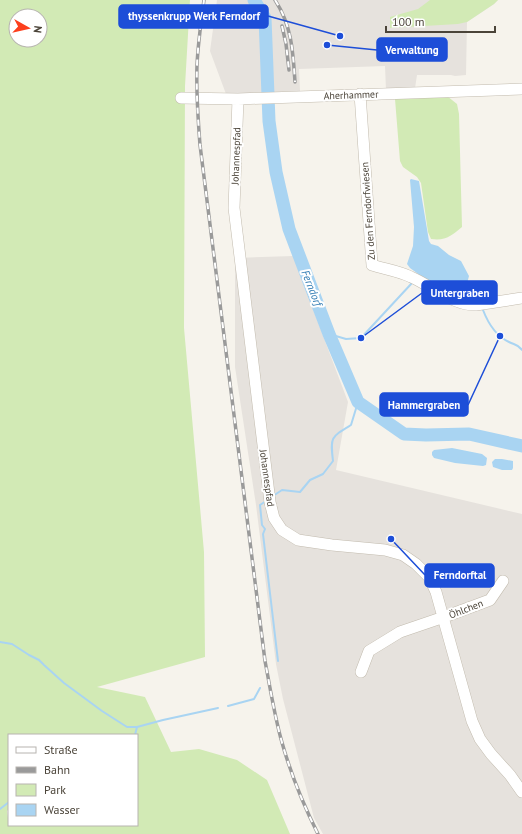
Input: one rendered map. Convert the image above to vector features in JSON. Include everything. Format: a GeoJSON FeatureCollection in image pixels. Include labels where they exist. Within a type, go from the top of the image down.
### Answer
{"type":"FeatureCollection","features":[{"type":"Feature","properties":{"kind":"street","name":"Aherhammer"},"geometry":{"type":"LineString","coordinates":[[181,98],[238,99],[522,89]]}},
{"type":"Feature","properties":{"kind":"street","name":"Zu den Ferndorfwiesen"},"geometry":{"type":"LineString","coordinates":[[360,94],[372,265],[410,276],[441,293],[469,305],[522,298]]}},
{"type":"Feature","properties":{"kind":"street","name":"Johannespfad"},"geometry":{"type":"LineString","coordinates":[[238,99],[234,208],[269,498],[274,518],[282,530],[298,540],[385,550],[403,555],[416,564],[429,578],[436,592],[444,617],[472,721],[480,740],[510,775],[522,792]]}},
{"type":"Feature","properties":{"kind":"street","name":"Öhlchen"},"geometry":{"type":"LineString","coordinates":[[361,672],[369,651],[400,632],[490,600],[503,581]]}},
{"type":"Feature","properties":{"kind":"shaded area"},"geometry":{"type":"Polygon","coordinates":[[[217,0],[498,0],[467,22],[466,75],[417,75],[415,88],[386,90],[385,66],[299,69],[300,91],[226,94],[210,51],[217,0]]]}},
{"type":"Feature","properties":{"kind":"shaded area"},"geometry":{"type":"Polygon","coordinates":[[[293,256],[348,402],[336,470],[522,514],[522,834],[323,834],[314,818],[283,699],[276,664],[256,505],[235,367],[235,258],[293,256]]]}},
{"type":"Feature","properties":{"kind":"green space"},"geometry":{"type":"Polygon","coordinates":[[[0,0],[190,0],[185,86],[184,328],[204,552],[205,657],[97,687],[145,697],[171,752],[199,749],[237,760],[267,780],[290,834],[0,834],[0,0]]]}},
{"type":"Feature","properties":{"kind":"green space"},"geometry":{"type":"Polygon","coordinates":[[[430,0],[498,0],[467,22],[458,24],[390,28],[390,17],[418,9],[430,0]]]}},
{"type":"Feature","properties":{"kind":"green space"},"geometry":{"type":"Polygon","coordinates":[[[447,96],[457,104],[459,114],[462,227],[448,237],[431,239],[428,232],[421,183],[417,177],[403,167],[400,161],[395,99],[447,96]]]}},
{"type":"Feature","properties":{"kind":"water"},"geometry":{"type":"Polygon","coordinates":[[[411,179],[419,181],[429,241],[431,244],[438,246],[449,255],[461,261],[469,276],[464,295],[449,292],[436,287],[410,268],[407,264],[413,246],[414,227],[411,179]]]}},
{"type":"Feature","properties":{"kind":"water"},"geometry":{"type":"Polygon","coordinates":[[[452,448],[482,454],[487,458],[486,465],[455,463],[434,458],[432,455],[434,450],[452,448]]]}},
{"type":"Feature","properties":{"kind":"water"},"geometry":{"type":"Polygon","coordinates":[[[495,459],[513,461],[512,470],[502,470],[493,467],[492,462],[495,459]]]}},
{"type":"Feature","properties":{"kind":"waterway","name":"Ferndorf"},"geometry":{"type":"LineString","coordinates":[[254,0],[265,18],[269,121],[276,172],[289,229],[329,334],[358,402],[404,434],[469,434],[522,446]]}},
{"type":"Feature","properties":{"kind":"waterway"},"geometry":{"type":"LineString","coordinates":[[329,334],[346,339],[361,338],[412,283]]}},
{"type":"Feature","properties":{"kind":"waterway"},"geometry":{"type":"LineString","coordinates":[[466,287],[475,290],[477,293]]}},
{"type":"Feature","properties":{"kind":"waterway"},"geometry":{"type":"LineString","coordinates":[[483,310],[487,320],[496,333],[522,350]]}},
{"type":"Feature","properties":{"kind":"waterway"},"geometry":{"type":"LineString","coordinates":[[273,496],[282,490],[300,492],[310,480],[323,474],[333,461],[333,438],[339,432],[351,425],[358,402]]}},
{"type":"Feature","properties":{"kind":"waterway"},"geometry":{"type":"LineString","coordinates":[[266,501],[260,505],[262,525],[265,529],[263,534],[278,661]]}},
{"type":"Feature","properties":{"kind":"waterway"},"geometry":{"type":"LineString","coordinates":[[0,642],[12,644],[39,660],[64,683],[127,727],[137,727]]}},
{"type":"Feature","properties":{"kind":"waterway"},"geometry":{"type":"LineString","coordinates":[[228,706],[254,699],[260,688]]}},
{"type":"Feature","properties":{"kind":"waterway"},"geometry":{"type":"LineString","coordinates":[[135,734],[137,727],[218,708]]}},
{"type":"Feature","properties":{"kind":"waterway"},"geometry":{"type":"LineString","coordinates":[[0,809],[8,803]]}},
{"type":"Feature","properties":{"kind":"railway"},"geometry":{"type":"LineString","coordinates":[[204,0],[197,65],[200,145],[265,661],[276,720],[288,764],[318,834]]}},
{"type":"Feature","properties":{"kind":"railway"},"geometry":{"type":"LineString","coordinates":[[275,0],[281,10],[291,40],[295,82]]}},
{"type":"Feature","properties":{"kind":"railway"},"geometry":{"type":"LineString","coordinates":[[282,26],[289,70]]}},
{"type":"Feature","properties":{"kind":"place","name":"thyssenkrupp Werk Ferndorf"},"geometry":{"type":"Point","coordinates":[340,36]}},
{"type":"Feature","properties":{"kind":"place","name":"Verwaltung"},"geometry":{"type":"Point","coordinates":[327,45]}},
{"type":"Feature","properties":{"kind":"place","name":"Hammergraben"},"geometry":{"type":"Point","coordinates":[500,336]}},
{"type":"Feature","properties":{"kind":"place","name":"Untergraben"},"geometry":{"type":"Point","coordinates":[361,338]}},
{"type":"Feature","properties":{"kind":"place","name":"Ferndorftal"},"geometry":{"type":"Point","coordinates":[391,539]}}]}
